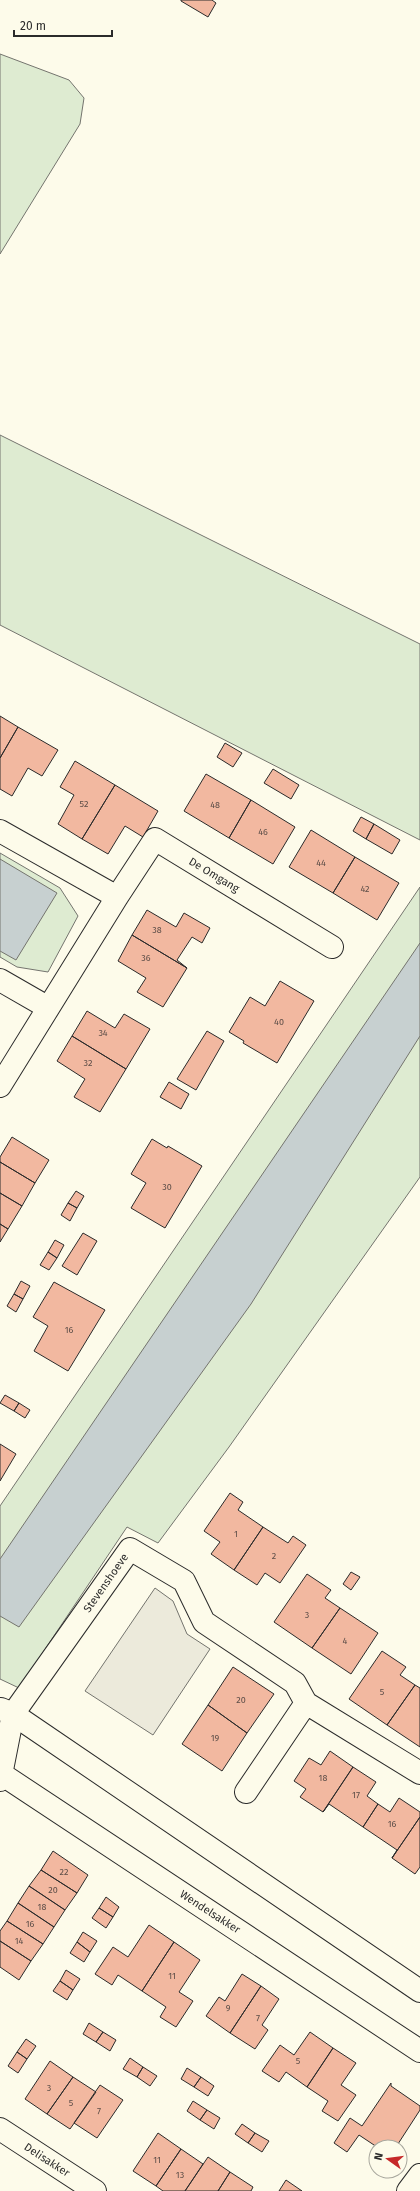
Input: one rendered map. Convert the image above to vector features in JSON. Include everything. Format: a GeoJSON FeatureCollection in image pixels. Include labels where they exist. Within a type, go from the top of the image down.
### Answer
{"type":"FeatureCollection","features":[{"type":"Feature","properties":{"kind":"street"},"geometry":{"type":"LineString","coordinates":[[0,831],[117,897]]}},
{"type":"Feature","properties":{"kind":"street","name":"De Omgang"},"geometry":{"type":"LineString","coordinates":[[0,1086],[47,1007],[155,839],[332,947]]}},
{"type":"Feature","properties":{"kind":"street"},"geometry":{"type":"LineString","coordinates":[[0,980],[47,1007]]}},
{"type":"Feature","properties":{"kind":"street","name":"Stevenshoeve"},"geometry":{"type":"LineString","coordinates":[[6,1711],[130,1549],[184,1581],[204,1622],[295,1683],[306,1703],[420,1773]]}},
{"type":"Feature","properties":{"kind":"street"},"geometry":{"type":"LineString","coordinates":[[246,1792],[306,1703]]}},
{"type":"Feature","properties":{"kind":"street"},"geometry":{"type":"LineString","coordinates":[[1,1776],[6,1711],[420,1991]]}},
{"type":"Feature","properties":{"kind":"street","name":"Wendelsakker"},"geometry":{"type":"LineString","coordinates":[[1,1776],[420,2051]]}},
{"type":"Feature","properties":{"kind":"street","name":"Delisakker"},"geometry":{"type":"LineString","coordinates":[[0,2129],[95,2191]]}},
{"type":"Feature","properties":{"kind":"street"},"geometry":{"type":"LineString","coordinates":[[408,2191],[420,2175]]}},
{"type":"Feature","properties":{"kind":"green space"},"geometry":{"type":"Polygon","coordinates":[[[0,54],[69,80],[84,98],[80,124],[0,254],[0,54]]]}},
{"type":"Feature","properties":{"kind":"green space"},"geometry":{"type":"Polygon","coordinates":[[[0,435],[420,644],[420,840],[0,625],[0,435]]]}},
{"type":"Feature","properties":{"kind":"green space"},"geometry":{"type":"Polygon","coordinates":[[[0,853],[60,888],[78,916],[48,972],[17,967],[0,957],[0,853]]]}},
{"type":"Feature","properties":{"kind":"green space"},"geometry":{"type":"Polygon","coordinates":[[[420,887],[420,1177],[229,1447],[158,1543],[127,1527],[19,1688],[0,1679],[0,1506],[420,887]]]}},
{"type":"Feature","properties":{"kind":"shaded area"},"geometry":{"type":"Polygon","coordinates":[[[0,859],[57,893],[16,960],[0,951],[0,859]]]}},
{"type":"Feature","properties":{"kind":"shaded area"},"geometry":{"type":"Polygon","coordinates":[[[420,943],[420,1036],[251,1304],[19,1627],[0,1616],[0,1559],[420,943]]]}},
{"type":"Feature","properties":{"kind":"shaded area"},"geometry":{"type":"Polygon","coordinates":[[[155,1588],[173,1601],[187,1634],[210,1649],[153,1735],[85,1691],[155,1588]]]}},
{"type":"Feature","properties":{"kind":"building"},"geometry":{"type":"Polygon","coordinates":[[[181,0],[212,0],[216,3],[208,17],[181,0]]]}},
{"type":"Feature","properties":{"kind":"building"},"geometry":{"type":"Polygon","coordinates":[[[0,716],[18,727],[0,758],[0,716]]]}},
{"type":"Feature","properties":{"kind":"building"},"geometry":{"type":"Polygon","coordinates":[[[18,727],[58,750],[42,776],[28,768],[12,796],[0,789],[0,758],[18,727]]]}},
{"type":"Feature","properties":{"kind":"building"},"geometry":{"type":"Polygon","coordinates":[[[225,743],[242,753],[233,767],[217,757],[225,743]]]}},
{"type":"Feature","properties":{"kind":"building"},"geometry":{"type":"Polygon","coordinates":[[[75,761],[115,785],[82,839],[58,824],[74,795],[60,787],[75,761]]]}},
{"type":"Feature","properties":{"kind":"building"},"geometry":{"type":"Polygon","coordinates":[[[273,769],[299,785],[291,799],[264,783],[273,769]]]}},
{"type":"Feature","properties":{"kind":"building"},"geometry":{"type":"Polygon","coordinates":[[[206,774],[251,800],[229,838],[184,811],[206,774]]]}},
{"type":"Feature","properties":{"kind":"building"},"geometry":{"type":"Polygon","coordinates":[[[115,785],[158,811],[143,837],[125,826],[108,854],[82,839],[115,785]]]}},
{"type":"Feature","properties":{"kind":"building"},"geometry":{"type":"Polygon","coordinates":[[[251,800],[295,827],[273,864],[229,838],[251,800]]]}},
{"type":"Feature","properties":{"kind":"building"},"geometry":{"type":"Polygon","coordinates":[[[361,817],[374,824],[366,839],[353,831],[361,817]]]}},
{"type":"Feature","properties":{"kind":"building"},"geometry":{"type":"Polygon","coordinates":[[[374,824],[400,840],[392,854],[366,839],[374,824]]]}},
{"type":"Feature","properties":{"kind":"building"},"geometry":{"type":"Polygon","coordinates":[[[311,830],[355,857],[333,893],[289,867],[311,830]]]}},
{"type":"Feature","properties":{"kind":"building"},"geometry":{"type":"Polygon","coordinates":[[[355,857],[399,883],[377,920],[333,893],[355,857]]]}},
{"type":"Feature","properties":{"kind":"building"},"geometry":{"type":"Polygon","coordinates":[[[147,910],[176,927],[184,913],[210,928],[202,943],[192,937],[177,960],[187,968],[132,935],[147,910]]]}},
{"type":"Feature","properties":{"kind":"building"},"geometry":{"type":"Polygon","coordinates":[[[132,935],[187,968],[163,1007],[137,992],[146,978],[118,961],[132,935]]]}},
{"type":"Feature","properties":{"kind":"building"},"geometry":{"type":"Polygon","coordinates":[[[280,981],[314,1001],[277,1063],[243,1043],[244,1041],[229,1032],[250,997],[265,1006],[280,981]]]}},
{"type":"Feature","properties":{"kind":"building"},"geometry":{"type":"Polygon","coordinates":[[[87,1011],[115,1028],[124,1014],[150,1029],[126,1069],[72,1036],[87,1011]]]}},
{"type":"Feature","properties":{"kind":"building"},"geometry":{"type":"Polygon","coordinates":[[[207,1031],[224,1041],[196,1090],[177,1079],[207,1031]]]}},
{"type":"Feature","properties":{"kind":"building"},"geometry":{"type":"Polygon","coordinates":[[[72,1036],[126,1069],[100,1112],[74,1097],[85,1079],[57,1061],[72,1036]]]}},
{"type":"Feature","properties":{"kind":"building"},"geometry":{"type":"Polygon","coordinates":[[[169,1082],[189,1094],[181,1109],[160,1097],[169,1082]]]}},
{"type":"Feature","properties":{"kind":"building"},"geometry":{"type":"Polygon","coordinates":[[[12,1137],[49,1160],[35,1183],[0,1162],[0,1157],[12,1137]]]}},
{"type":"Feature","properties":{"kind":"building"},"geometry":{"type":"Polygon","coordinates":[[[152,1139],[167,1148],[168,1146],[202,1166],[165,1228],[131,1208],[146,1183],[131,1174],[152,1139]]]}},
{"type":"Feature","properties":{"kind":"building"},"geometry":{"type":"Polygon","coordinates":[[[0,1162],[35,1183],[22,1206],[0,1193],[0,1162]]]}},
{"type":"Feature","properties":{"kind":"building"},"geometry":{"type":"Polygon","coordinates":[[[76,1191],[84,1196],[77,1208],[68,1203],[76,1191]]]}},
{"type":"Feature","properties":{"kind":"building"},"geometry":{"type":"Polygon","coordinates":[[[0,1193],[22,1206],[8,1229],[0,1224],[0,1193]]]}},
{"type":"Feature","properties":{"kind":"building"},"geometry":{"type":"Polygon","coordinates":[[[68,1203],[77,1208],[70,1221],[61,1215],[68,1203]]]}},
{"type":"Feature","properties":{"kind":"building"},"geometry":{"type":"Polygon","coordinates":[[[0,1224],[8,1229],[0,1242],[0,1224]]]}},
{"type":"Feature","properties":{"kind":"building"},"geometry":{"type":"Polygon","coordinates":[[[83,1233],[97,1241],[77,1275],[62,1266],[83,1233]]]}},
{"type":"Feature","properties":{"kind":"building"},"geometry":{"type":"Polygon","coordinates":[[[55,1240],[64,1245],[57,1258],[48,1252],[55,1240]]]}},
{"type":"Feature","properties":{"kind":"building"},"geometry":{"type":"Polygon","coordinates":[[[48,1252],[57,1258],[49,1270],[40,1265],[48,1252]]]}},
{"type":"Feature","properties":{"kind":"building"},"geometry":{"type":"Polygon","coordinates":[[[21,1281],[30,1286],[23,1299],[14,1294],[21,1281]]]}},
{"type":"Feature","properties":{"kind":"building"},"geometry":{"type":"Polygon","coordinates":[[[54,1282],[105,1310],[68,1371],[34,1351],[48,1326],[33,1317],[54,1282]]]}},
{"type":"Feature","properties":{"kind":"building"},"geometry":{"type":"Polygon","coordinates":[[[14,1294],[23,1299],[16,1312],[7,1306],[14,1294]]]}},
{"type":"Feature","properties":{"kind":"building"},"geometry":{"type":"Polygon","coordinates":[[[5,1395],[19,1403],[14,1411],[0,1403],[5,1395]]]}},
{"type":"Feature","properties":{"kind":"building"},"geometry":{"type":"Polygon","coordinates":[[[19,1403],[30,1410],[25,1418],[14,1411],[19,1403]]]}},
{"type":"Feature","properties":{"kind":"building"},"geometry":{"type":"Polygon","coordinates":[[[0,1444],[16,1454],[0,1481],[0,1444]]]}},
{"type":"Feature","properties":{"kind":"building"},"geometry":{"type":"Polygon","coordinates":[[[230,1493],[243,1502],[238,1510],[263,1527],[234,1570],[211,1554],[220,1542],[204,1531],[230,1493]]]}},
{"type":"Feature","properties":{"kind":"building"},"geometry":{"type":"Polygon","coordinates":[[[263,1527],[288,1543],[293,1536],[306,1545],[280,1583],[265,1573],[257,1585],[234,1570],[263,1527]]]}},
{"type":"Feature","properties":{"kind":"building"},"geometry":{"type":"Polygon","coordinates":[[[351,1572],[360,1577],[351,1590],[343,1584],[351,1572]]]}},
{"type":"Feature","properties":{"kind":"building"},"geometry":{"type":"Polygon","coordinates":[[[307,1574],[331,1590],[325,1598],[340,1608],[312,1648],[274,1622],[307,1574]]]}},
{"type":"Feature","properties":{"kind":"building"},"geometry":{"type":"Polygon","coordinates":[[[340,1608],[378,1633],[351,1674],[312,1648],[340,1608]]]}},
{"type":"Feature","properties":{"kind":"building"},"geometry":{"type":"Polygon","coordinates":[[[382,1651],[406,1667],[400,1675],[415,1685],[387,1725],[349,1699],[382,1651]]]}},
{"type":"Feature","properties":{"kind":"building"},"geometry":{"type":"Polygon","coordinates":[[[233,1667],[274,1694],[247,1733],[208,1705],[233,1667]]]}},
{"type":"Feature","properties":{"kind":"building"},"geometry":{"type":"Polygon","coordinates":[[[415,1685],[420,1688],[420,1747],[387,1725],[415,1685]]]}},
{"type":"Feature","properties":{"kind":"building"},"geometry":{"type":"Polygon","coordinates":[[[208,1705],[247,1733],[222,1771],[182,1744],[208,1705]]]}},
{"type":"Feature","properties":{"kind":"building"},"geometry":{"type":"Polygon","coordinates":[[[330,1751],[353,1767],[323,1812],[300,1797],[306,1789],[294,1781],[309,1758],[321,1765],[330,1751]]]}},
{"type":"Feature","properties":{"kind":"building"},"geometry":{"type":"Polygon","coordinates":[[[353,1767],[376,1782],[367,1796],[378,1804],[363,1827],[329,1804],[323,1812],[353,1767]]]}},
{"type":"Feature","properties":{"kind":"building"},"geometry":{"type":"Polygon","coordinates":[[[399,1798],[420,1812],[420,1817],[392,1858],[397,1850],[363,1827],[378,1804],[390,1812],[399,1798]]]}},
{"type":"Feature","properties":{"kind":"building"},"geometry":{"type":"Polygon","coordinates":[[[420,1817],[420,1867],[415,1874],[392,1858],[420,1817]]]}},
{"type":"Feature","properties":{"kind":"building"},"geometry":{"type":"Polygon","coordinates":[[[53,1851],[88,1875],[77,1893],[41,1870],[53,1851]]]}},
{"type":"Feature","properties":{"kind":"building"},"geometry":{"type":"Polygon","coordinates":[[[41,1870],[77,1893],[65,1910],[29,1886],[41,1870]]]}},
{"type":"Feature","properties":{"kind":"building"},"geometry":{"type":"Polygon","coordinates":[[[29,1886],[65,1910],[54,1927],[18,1903],[29,1886]]]}},
{"type":"Feature","properties":{"kind":"building"},"geometry":{"type":"Polygon","coordinates":[[[106,1897],[119,1907],[113,1917],[99,1908],[106,1897]]]}},
{"type":"Feature","properties":{"kind":"building"},"geometry":{"type":"Polygon","coordinates":[[[18,1903],[54,1927],[43,1944],[7,1921],[18,1903]]]}},
{"type":"Feature","properties":{"kind":"building"},"geometry":{"type":"Polygon","coordinates":[[[99,1908],[113,1917],[106,1928],[92,1918],[99,1908]]]}},
{"type":"Feature","properties":{"kind":"building"},"geometry":{"type":"Polygon","coordinates":[[[7,1921],[43,1944],[31,1961],[0,1941],[0,1931],[7,1921]]]}},
{"type":"Feature","properties":{"kind":"building"},"geometry":{"type":"Polygon","coordinates":[[[149,1925],[174,1942],[142,1991],[118,1975],[112,1985],[95,1974],[113,1947],[128,1957],[149,1925]]]}},
{"type":"Feature","properties":{"kind":"building"},"geometry":{"type":"Polygon","coordinates":[[[83,1932],[97,1941],[90,1952],[77,1942],[83,1932]]]}},
{"type":"Feature","properties":{"kind":"building"},"geometry":{"type":"Polygon","coordinates":[[[0,1941],[31,1961],[19,1980],[0,1967],[0,1941]]]}},
{"type":"Feature","properties":{"kind":"building"},"geometry":{"type":"Polygon","coordinates":[[[77,1942],[90,1952],[84,1962],[70,1953],[77,1942]]]}},
{"type":"Feature","properties":{"kind":"building"},"geometry":{"type":"Polygon","coordinates":[[[174,1942],[200,1960],[179,1992],[193,2001],[176,2027],[160,2017],[166,2007],[142,1991],[174,1942]]]}},
{"type":"Feature","properties":{"kind":"building"},"geometry":{"type":"Polygon","coordinates":[[[66,1970],[80,1979],[73,1990],[60,1981],[66,1970]]]}},
{"type":"Feature","properties":{"kind":"building"},"geometry":{"type":"Polygon","coordinates":[[[242,1974],[261,1986],[230,2033],[206,2016],[219,1997],[225,2001],[242,1974]]]}},
{"type":"Feature","properties":{"kind":"building"},"geometry":{"type":"Polygon","coordinates":[[[60,1981],[73,1990],[67,2000],[53,1991],[60,1981]]]}},
{"type":"Feature","properties":{"kind":"building"},"geometry":{"type":"Polygon","coordinates":[[[261,1986],[279,1999],[262,2025],[268,2030],[255,2049],[230,2033],[261,1986]]]}},
{"type":"Feature","properties":{"kind":"building"},"geometry":{"type":"Polygon","coordinates":[[[89,2023],[103,2032],[96,2042],[83,2034],[89,2023]]]}},
{"type":"Feature","properties":{"kind":"building"},"geometry":{"type":"Polygon","coordinates":[[[103,2032],[116,2040],[110,2051],[96,2042],[103,2032]]]}},
{"type":"Feature","properties":{"kind":"building"},"geometry":{"type":"Polygon","coordinates":[[[310,2032],[333,2048],[307,2087],[286,2072],[279,2082],[262,2071],[280,2045],[294,2055],[310,2032]]]}},
{"type":"Feature","properties":{"kind":"building"},"geometry":{"type":"Polygon","coordinates":[[[26,2039],[36,2046],[27,2059],[17,2052],[26,2039]]]}},
{"type":"Feature","properties":{"kind":"building"},"geometry":{"type":"Polygon","coordinates":[[[333,2048],[356,2063],[341,2085],[356,2095],[338,2121],[322,2111],[328,2101],[307,2087],[333,2048]]]}},
{"type":"Feature","properties":{"kind":"building"},"geometry":{"type":"Polygon","coordinates":[[[17,2052],[27,2059],[18,2073],[8,2066],[17,2052]]]}},
{"type":"Feature","properties":{"kind":"building"},"geometry":{"type":"Polygon","coordinates":[[[130,2058],[143,2067],[137,2077],[123,2069],[130,2058]]]}},
{"type":"Feature","properties":{"kind":"building"},"geometry":{"type":"Polygon","coordinates":[[[50,2061],[73,2077],[47,2114],[25,2099],[50,2061]]]}},
{"type":"Feature","properties":{"kind":"building"},"geometry":{"type":"Polygon","coordinates":[[[143,2067],[157,2076],[150,2086],[137,2077],[143,2067]]]}},
{"type":"Feature","properties":{"kind":"building"},"geometry":{"type":"Polygon","coordinates":[[[187,2068],[201,2077],[194,2087],[181,2079],[187,2068]]]}},
{"type":"Feature","properties":{"kind":"building"},"geometry":{"type":"Polygon","coordinates":[[[73,2077],[96,2092],[70,2129],[47,2114],[73,2077]]]}},
{"type":"Feature","properties":{"kind":"building"},"geometry":{"type":"Polygon","coordinates":[[[201,2077],[214,2086],[208,2096],[194,2087],[201,2077]]]}},
{"type":"Feature","properties":{"kind":"building"},"geometry":{"type":"Polygon","coordinates":[[[391,2083],[391,2086],[420,2106],[420,2110],[401,2139],[368,2139],[368,2141],[359,2135],[347,2152],[334,2143],[350,2118],[362,2126],[391,2083]]]}},
{"type":"Feature","properties":{"kind":"building"},"geometry":{"type":"Polygon","coordinates":[[[100,2085],[123,2100],[97,2138],[74,2123],[100,2085]]]}},
{"type":"Feature","properties":{"kind":"building"},"geometry":{"type":"Polygon","coordinates":[[[193,2101],[207,2110],[200,2120],[187,2111],[193,2101]]]}},
{"type":"Feature","properties":{"kind":"building"},"geometry":{"type":"Polygon","coordinates":[[[207,2110],[220,2118],[214,2129],[200,2120],[207,2110]]]}},
{"type":"Feature","properties":{"kind":"building"},"geometry":{"type":"Polygon","coordinates":[[[242,2124],[255,2133],[248,2143],[235,2134],[242,2124]]]}},
{"type":"Feature","properties":{"kind":"building"},"geometry":{"type":"Polygon","coordinates":[[[158,2133],[181,2149],[156,2186],[133,2171],[158,2133]]]}},
{"type":"Feature","properties":{"kind":"building"},"geometry":{"type":"Polygon","coordinates":[[[255,2133],[269,2141],[262,2152],[248,2143],[255,2133]]]}},
{"type":"Feature","properties":{"kind":"building"},"geometry":{"type":"Polygon","coordinates":[[[181,2149],[203,2164],[185,2191],[163,2191],[156,2186],[181,2149]]]}},
{"type":"Feature","properties":{"kind":"building"},"geometry":{"type":"Polygon","coordinates":[[[208,2157],[230,2172],[218,2191],[185,2191],[208,2157]]]}},
{"type":"Feature","properties":{"kind":"building"},"geometry":{"type":"Polygon","coordinates":[[[230,2172],[253,2187],[251,2191],[218,2191],[230,2172]]]}},
{"type":"Feature","properties":{"kind":"building"},"geometry":{"type":"Polygon","coordinates":[[[286,2180],[302,2191],[279,2191],[286,2180]]]}}]}
